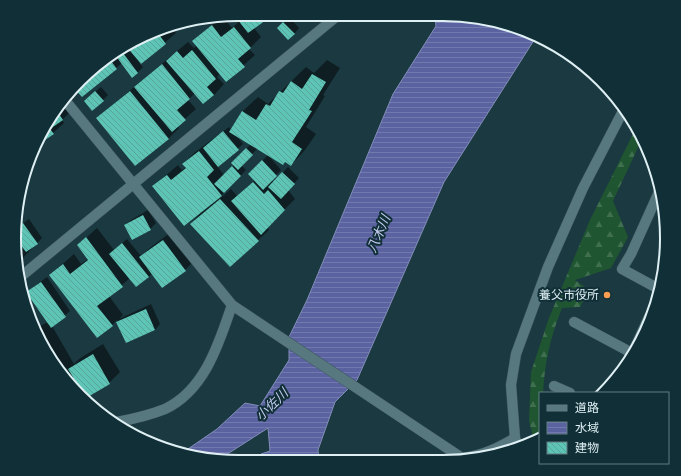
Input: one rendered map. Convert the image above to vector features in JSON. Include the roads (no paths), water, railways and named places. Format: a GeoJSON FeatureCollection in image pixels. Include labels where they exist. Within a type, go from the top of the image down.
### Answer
{"type":"FeatureCollection","features":[{"type":"Feature","properties":{"kind":"street"},"geometry":{"type":"LineString","coordinates":[[24,273],[331,21]]}},
{"type":"Feature","properties":{"kind":"street"},"geometry":{"type":"LineString","coordinates":[[68,104],[235,308],[456,455]]}},
{"type":"Feature","properties":{"kind":"street"},"geometry":{"type":"LineString","coordinates":[[516,442],[511,385],[516,354],[548,267],[583,188],[622,115]]}},
{"type":"Feature","properties":{"kind":"street"},"geometry":{"type":"LineString","coordinates":[[655,287],[622,269],[631,254],[656,196]]}},
{"type":"Feature","properties":{"kind":"street"},"geometry":{"type":"LineString","coordinates":[[122,421],[144,416],[166,408],[186,394],[200,378],[213,357],[235,308]]}},
{"type":"Feature","properties":{"kind":"street"},"geometry":{"type":"LineString","coordinates":[[574,322],[628,350]]}},
{"type":"Feature","properties":{"kind":"street"},"geometry":{"type":"LineString","coordinates":[[554,386],[568,392]]}},
{"type":"Feature","properties":{"kind":"water"},"geometry":{"type":"Polygon","coordinates":[[[435,21],[457,21],[485,25],[499,28],[534,41],[444,182],[357,380],[335,402],[318,450],[318,455],[261,455],[270,451],[268,428],[226,455],[188,449],[217,429],[245,403],[260,406],[289,360],[289,337],[307,300],[393,94],[436,26],[435,21]]]}},
{"type":"Feature","properties":{"kind":"place","name":"養父市役所"},"geometry":{"type":"Point","coordinates":[607,295]}},
{"type":"Feature","properties":{"kind":"water label","name":"八木川"},"geometry":{"type":"Point","coordinates":[379,234]}},
{"type":"Feature","properties":{"kind":"water label","name":"小佐川"},"geometry":{"type":"Point","coordinates":[272,405]}}]}
